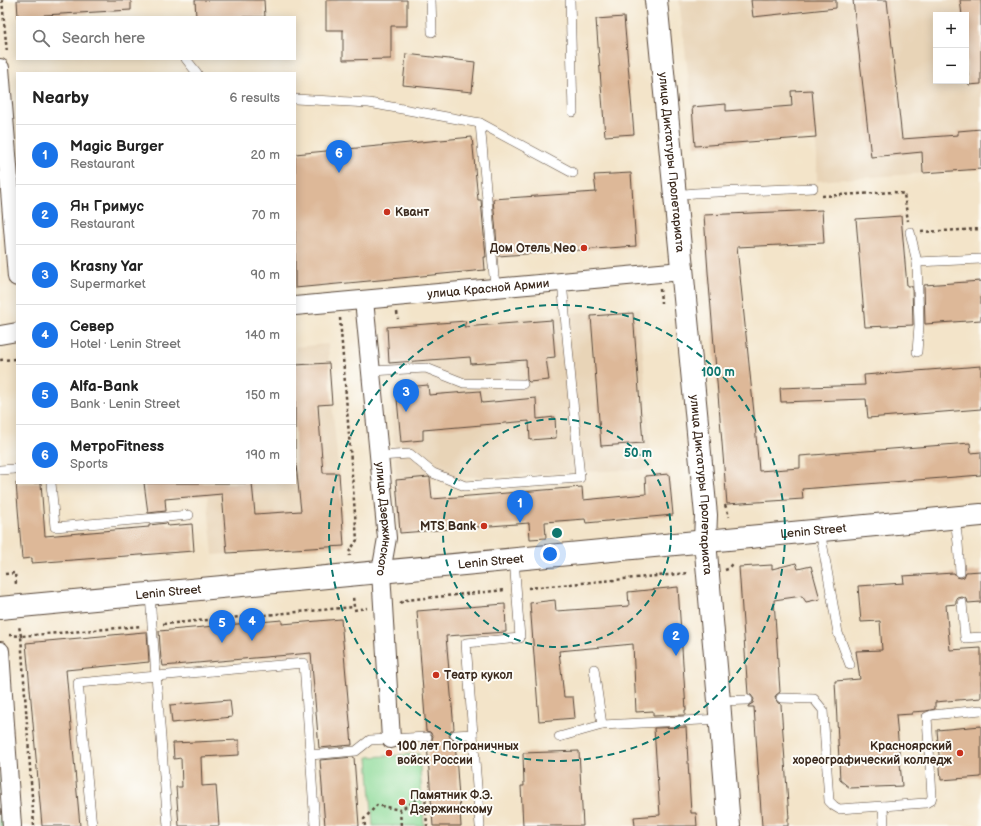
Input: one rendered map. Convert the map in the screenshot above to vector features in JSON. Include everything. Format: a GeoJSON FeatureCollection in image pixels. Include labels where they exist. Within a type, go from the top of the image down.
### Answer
{"type":"FeatureCollection","features":[{"type":"Feature","properties":{"kind":"main road","name":"улица Диктатуры Пролетариата"},"geometry":{"type":"LineString","coordinates":[[656,0],[706,515],[705,541],[729,826]]}},
{"type":"Feature","properties":{"kind":"main road","name":"Lenin Street"},"geometry":{"type":"LineString","coordinates":[[0,608],[981,515]]}},
{"type":"Feature","properties":{"kind":"street"},"geometry":{"type":"LineString","coordinates":[[0,68],[4,167],[16,269]]}},
{"type":"Feature","properties":{"kind":"street","name":"улица Красной Армии"},"geometry":{"type":"LineString","coordinates":[[296,306],[682,271]]}},
{"type":"Feature","properties":{"kind":"street","name":"улица Дзержинского"},"geometry":{"type":"LineString","coordinates":[[364,300],[387,538],[381,572],[391,739]]}},
{"type":"Feature","properties":{"kind":"street"},"geometry":{"type":"LineString","coordinates":[[0,335],[16,332]]}},
{"type":"Feature","properties":{"kind":"street"},"geometry":{"type":"LineString","coordinates":[[0,651],[12,826]]}},
{"type":"Feature","properties":{"kind":"lane"},"geometry":{"type":"LineString","coordinates":[[431,0],[432,32]]}},
{"type":"Feature","properties":{"kind":"lane"},"geometry":{"type":"LineString","coordinates":[[570,0],[573,112]]}},
{"type":"Feature","properties":{"kind":"lane"},"geometry":{"type":"LineString","coordinates":[[187,60],[196,72]]}},
{"type":"Feature","properties":{"kind":"lane"},"geometry":{"type":"LineString","coordinates":[[296,99],[369,103],[480,123],[573,172]]}},
{"type":"Feature","properties":{"kind":"lane"},"geometry":{"type":"LineString","coordinates":[[480,123],[496,288]]}},
{"type":"Feature","properties":{"kind":"lane"},"geometry":{"type":"LineString","coordinates":[[674,195],[813,188]]}},
{"type":"Feature","properties":{"kind":"lane"},"geometry":{"type":"LineString","coordinates":[[910,232],[917,262],[919,325],[917,352]]}},
{"type":"Feature","properties":{"kind":"lane"},"geometry":{"type":"LineString","coordinates":[[917,262],[981,258]]}},
{"type":"Feature","properties":{"kind":"lane"},"geometry":{"type":"LineString","coordinates":[[379,456],[410,454],[433,473],[465,486],[580,478],[562,282]]}},
{"type":"Feature","properties":{"kind":"lane"},"geometry":{"type":"LineString","coordinates":[[371,371],[426,368],[464,383],[523,384]]}},
{"type":"Feature","properties":{"kind":"lane"},"geometry":{"type":"LineString","coordinates":[[0,470],[15,469]]}},
{"type":"Feature","properties":{"kind":"lane"},"geometry":{"type":"LineString","coordinates":[[51,484],[55,527],[189,515]]}},
{"type":"Feature","properties":{"kind":"lane"},"geometry":{"type":"LineString","coordinates":[[955,518],[960,572]]}},
{"type":"Feature","properties":{"kind":"lane"},"geometry":{"type":"LineString","coordinates":[[820,530],[838,633],[850,665]]}},
{"type":"Feature","properties":{"kind":"lane"},"geometry":{"type":"LineString","coordinates":[[480,826],[466,643],[520,638],[514,559]]}},
{"type":"Feature","properties":{"kind":"lane"},"geometry":{"type":"LineString","coordinates":[[150,594],[168,826]]}},
{"type":"Feature","properties":{"kind":"lane"},"geometry":{"type":"LineString","coordinates":[[962,603],[965,638],[981,637]]}},
{"type":"Feature","properties":{"kind":"lane"},"geometry":{"type":"LineString","coordinates":[[92,826],[78,683],[304,663],[315,826]]}},
{"type":"Feature","properties":{"kind":"lane"},"geometry":{"type":"LineString","coordinates":[[594,668],[602,725]]}},
{"type":"Feature","properties":{"kind":"lane"},"geometry":{"type":"LineString","coordinates":[[781,698],[814,699],[823,710],[829,801],[839,809],[926,803],[931,800],[927,717],[932,715],[981,710]]}},
{"type":"Feature","properties":{"kind":"lane"},"geometry":{"type":"LineString","coordinates":[[559,737],[602,725],[720,710],[748,700]]}},
{"type":"Feature","properties":{"kind":"lane"},"geometry":{"type":"LineString","coordinates":[[455,735],[473,734]]}},
{"type":"Feature","properties":{"kind":"lane"},"geometry":{"type":"LineString","coordinates":[[310,754],[356,751],[370,740],[427,737]]}},
{"type":"Feature","properties":{"kind":"lane"},"geometry":{"type":"LineString","coordinates":[[883,806],[884,826]]}},
{"type":"Feature","properties":{"kind":"path"},"geometry":{"type":"LineString","coordinates":[[2,0],[6,51]]}},
{"type":"Feature","properties":{"kind":"path"},"geometry":{"type":"LineString","coordinates":[[824,196],[894,192],[904,194],[910,232],[981,229]]}},
{"type":"Feature","properties":{"kind":"path"},"geometry":{"type":"LineString","coordinates":[[659,287],[661,302]]}},
{"type":"Feature","properties":{"kind":"path"},"geometry":{"type":"LineString","coordinates":[[340,315],[357,540],[349,552],[350,556]]}},
{"type":"Feature","properties":{"kind":"path"},"geometry":{"type":"LineString","coordinates":[[0,360],[16,358]]}},
{"type":"Feature","properties":{"kind":"path"},"geometry":{"type":"LineString","coordinates":[[728,513],[729,517]]}},
{"type":"Feature","properties":{"kind":"path"},"geometry":{"type":"LineString","coordinates":[[728,569],[733,562]]}},
{"type":"Feature","properties":{"kind":"path"},"geometry":{"type":"LineString","coordinates":[[5,574],[15,573],[16,584]]}},
{"type":"Feature","properties":{"kind":"path"},"geometry":{"type":"LineString","coordinates":[[406,600],[689,573]]}},
{"type":"Feature","properties":{"kind":"path"},"geometry":{"type":"LineString","coordinates":[[9,635],[21,636],[354,607],[353,596]]}},
{"type":"Feature","properties":{"kind":"path"},"geometry":{"type":"LineString","coordinates":[[354,610],[369,608]]}},
{"type":"Feature","properties":{"kind":"path"},"geometry":{"type":"LineString","coordinates":[[19,626],[21,636],[34,826]]}},
{"type":"Feature","properties":{"kind":"path"},"geometry":{"type":"LineString","coordinates":[[365,826],[364,819],[377,805],[400,810],[425,795],[427,826]]}},
{"type":"Feature","properties":{"kind":"path"},"geometry":{"type":"LineString","coordinates":[[400,810],[400,826]]}},
{"type":"Feature","properties":{"kind":"shaded area"},"geometry":{"type":"Polygon","coordinates":[[[679,0],[981,0],[981,169],[817,181],[816,137],[695,146],[692,107],[679,0]]]}},
{"type":"Feature","properties":{"kind":"shaded area"},"geometry":{"type":"Polygon","coordinates":[[[639,308],[652,469],[396,480],[387,327],[639,308]]]}},
{"type":"Feature","properties":{"kind":"shaded area"},"geometry":{"type":"Polygon","coordinates":[[[328,344],[344,546],[213,555],[206,484],[296,484],[296,347],[328,344]]]}},
{"type":"Feature","properties":{"kind":"green space"},"geometry":{"type":"Polygon","coordinates":[[[419,754],[424,826],[373,826],[368,757],[419,754]]]}},
{"type":"Feature","properties":{"kind":"green space"},"geometry":{"type":"Polygon","coordinates":[[[0,775],[4,826],[0,826],[0,775]]]}},
{"type":"Feature","properties":{"kind":"building"},"geometry":{"type":"Polygon","coordinates":[[[17,0],[131,0],[131,10],[44,16],[18,16],[17,0]]]}},
{"type":"Feature","properties":{"kind":"building"},"geometry":{"type":"Polygon","coordinates":[[[195,0],[264,0],[265,16],[196,16],[195,0]]]}},
{"type":"Feature","properties":{"kind":"building"},"geometry":{"type":"Polygon","coordinates":[[[326,0],[407,0],[407,26],[391,26],[391,59],[343,60],[343,30],[326,30],[326,0]]]}},
{"type":"Feature","properties":{"kind":"building"},"geometry":{"type":"Polygon","coordinates":[[[751,0],[836,0],[836,8],[753,17],[751,0]]]}},
{"type":"Feature","properties":{"kind":"building"},"geometry":{"type":"Polygon","coordinates":[[[853,0],[887,0],[902,139],[958,135],[958,131],[981,129],[981,169],[923,173],[922,152],[871,157],[853,0]]]}},
{"type":"Feature","properties":{"kind":"building"},"geometry":{"type":"Polygon","coordinates":[[[960,0],[981,0],[981,84],[969,85],[969,12],[962,12],[960,0]]]}},
{"type":"Feature","properties":{"kind":"building"},"geometry":{"type":"Polygon","coordinates":[[[624,17],[634,134],[605,136],[596,19],[624,17]]]}},
{"type":"Feature","properties":{"kind":"building"},"geometry":{"type":"Polygon","coordinates":[[[406,54],[475,62],[472,92],[403,85],[406,54]]]}},
{"type":"Feature","properties":{"kind":"building"},"geometry":{"type":"Polygon","coordinates":[[[812,90],[816,137],[695,146],[692,107],[726,104],[726,111],[792,106],[791,91],[812,90]]]}},
{"type":"Feature","properties":{"kind":"building","name":"Квант"},"geometry":{"type":"Polygon","coordinates":[[[472,137],[478,200],[481,200],[486,257],[484,257],[485,270],[296,288],[296,154],[472,137]]]}},
{"type":"Feature","properties":{"kind":"building"},"geometry":{"type":"Polygon","coordinates":[[[631,173],[636,246],[498,256],[493,199],[596,192],[594,175],[631,173]]]}},
{"type":"Feature","properties":{"kind":"building"},"geometry":{"type":"Polygon","coordinates":[[[822,210],[824,243],[737,247],[759,471],[800,468],[800,456],[970,443],[971,453],[981,452],[981,475],[802,489],[803,499],[727,504],[704,215],[822,210]]]}},
{"type":"Feature","properties":{"kind":"building"},"geometry":{"type":"Polygon","coordinates":[[[901,216],[907,286],[912,286],[913,325],[865,327],[856,219],[901,216]]]}},
{"type":"Feature","properties":{"kind":"building"},"geometry":{"type":"Polygon","coordinates":[[[981,281],[981,320],[925,324],[924,285],[981,281]]]}},
{"type":"Feature","properties":{"kind":"building"},"geometry":{"type":"Polygon","coordinates":[[[633,313],[643,443],[601,446],[591,316],[633,313]]]}},
{"type":"Feature","properties":{"kind":"building"},"geometry":{"type":"Polygon","coordinates":[[[552,320],[555,357],[546,358],[549,380],[529,382],[527,380],[526,360],[471,364],[470,357],[389,363],[387,327],[466,321],[464,327],[552,320]]]}},
{"type":"Feature","properties":{"kind":"building"},"geometry":{"type":"Polygon","coordinates":[[[329,363],[332,404],[318,405],[323,473],[339,473],[344,546],[227,553],[222,494],[165,499],[166,511],[148,513],[144,484],[252,484],[255,514],[301,511],[296,465],[296,365],[329,363]]]}},
{"type":"Feature","properties":{"kind":"building"},"geometry":{"type":"Polygon","coordinates":[[[981,366],[981,409],[868,418],[866,399],[781,402],[780,388],[865,385],[864,375],[981,366]]]}},
{"type":"Feature","properties":{"kind":"building"},"geometry":{"type":"Polygon","coordinates":[[[428,385],[429,395],[480,391],[482,403],[536,398],[537,419],[555,417],[556,438],[530,440],[529,421],[423,430],[423,440],[401,442],[396,388],[428,385]]]}},
{"type":"Feature","properties":{"kind":"building"},"geometry":{"type":"Polygon","coordinates":[[[669,474],[673,515],[586,523],[585,519],[545,522],[546,538],[530,539],[529,523],[400,533],[396,480],[429,477],[432,499],[582,487],[583,500],[646,494],[645,476],[669,474]]]}},
{"type":"Feature","properties":{"kind":"building"},"geometry":{"type":"Polygon","coordinates":[[[16,484],[41,484],[45,536],[149,527],[149,525],[167,523],[168,526],[192,524],[194,551],[32,563],[32,558],[22,559],[16,484]]]}},
{"type":"Feature","properties":{"kind":"building"},"geometry":{"type":"Polygon","coordinates":[[[796,563],[798,569],[811,566],[820,599],[806,602],[802,596],[774,600],[780,692],[775,698],[778,703],[781,704],[789,818],[788,826],[762,826],[754,707],[748,707],[753,703],[754,699],[748,694],[739,567],[772,565],[772,569],[796,563]]]}},
{"type":"Feature","properties":{"kind":"building"},"geometry":{"type":"Polygon","coordinates":[[[981,571],[981,602],[968,603],[967,599],[962,597],[958,598],[956,604],[946,605],[950,650],[981,648],[981,698],[935,702],[935,709],[912,712],[912,714],[896,715],[902,786],[850,788],[840,780],[835,681],[860,679],[856,651],[882,650],[880,621],[861,622],[858,586],[904,583],[903,576],[954,573],[957,577],[961,578],[964,577],[966,572],[981,571]]]}},
{"type":"Feature","properties":{"kind":"building"},"geometry":{"type":"Polygon","coordinates":[[[678,587],[686,710],[685,715],[653,716],[653,711],[636,712],[633,644],[559,651],[564,697],[573,697],[575,718],[539,721],[530,603],[555,600],[556,611],[629,606],[628,592],[678,587]]]}},
{"type":"Feature","properties":{"kind":"building"},"geometry":{"type":"Polygon","coordinates":[[[505,604],[506,632],[446,636],[454,729],[450,732],[449,736],[455,741],[461,826],[433,826],[427,743],[432,740],[433,736],[430,732],[426,731],[417,611],[505,604]]]}},
{"type":"Feature","properties":{"kind":"building"},"geometry":{"type":"Polygon","coordinates":[[[341,619],[352,745],[319,748],[311,653],[163,666],[161,660],[159,631],[282,620],[282,624],[341,619]]]}},
{"type":"Feature","properties":{"kind":"building"},"geometry":{"type":"Polygon","coordinates":[[[147,632],[149,662],[66,670],[80,826],[42,826],[26,643],[147,632]]]}},
{"type":"Feature","properties":{"kind":"building"},"geometry":{"type":"Polygon","coordinates":[[[230,700],[232,717],[172,723],[170,705],[230,700]]]}},
{"type":"Feature","properties":{"kind":"building","name":"Красноярский хореографический колледж"},"geometry":{"type":"Polygon","coordinates":[[[981,726],[981,777],[941,780],[937,730],[981,726]]]}},
{"type":"Feature","properties":{"kind":"building"},"geometry":{"type":"Polygon","coordinates":[[[686,727],[691,813],[696,813],[697,826],[635,826],[634,817],[660,815],[654,728],[686,727]]]}},
{"type":"Feature","properties":{"kind":"building"},"geometry":{"type":"Polygon","coordinates":[[[239,740],[239,755],[201,757],[202,786],[216,785],[219,826],[179,826],[176,787],[182,787],[181,758],[174,759],[173,743],[239,740]]]}},
{"type":"Feature","properties":{"kind":"building"},"geometry":{"type":"Polygon","coordinates":[[[579,751],[583,826],[523,826],[521,786],[524,786],[523,753],[579,751]]]}},
{"type":"Feature","properties":{"kind":"building"},"geometry":{"type":"Polygon","coordinates":[[[354,757],[359,826],[325,826],[320,760],[354,757]]]}},
{"type":"Feature","properties":{"kind":"place","name":"МетроFitness"},"geometry":{"type":"Point","coordinates":[339,173]}},
{"type":"Feature","properties":{"kind":"place","name":"Квант"},"geometry":{"type":"Point","coordinates":[387,212]}},
{"type":"Feature","properties":{"kind":"place","name":"Дом Отель Neo"},"geometry":{"type":"Point","coordinates":[584,248]}},
{"type":"Feature","properties":{"kind":"place","name":"Krasny Yar"},"geometry":{"type":"Point","coordinates":[406,412]}},
{"type":"Feature","properties":{"kind":"place","name":"Magic Burger"},"geometry":{"type":"Point","coordinates":[520,523]}},
{"type":"Feature","properties":{"kind":"place","name":"MTS Bank"},"geometry":{"type":"Point","coordinates":[484,526]}},
{"type":"Feature","properties":{"kind":"place","name":"Север"},"geometry":{"type":"Point","coordinates":[252,641]}},
{"type":"Feature","properties":{"kind":"place","name":"Alfa-Bank"},"geometry":{"type":"Point","coordinates":[222,643]}},
{"type":"Feature","properties":{"kind":"place","name":"Ян Гримус"},"geometry":{"type":"Point","coordinates":[676,656]}},
{"type":"Feature","properties":{"kind":"place","name":"Театр кукол"},"geometry":{"type":"Point","coordinates":[436,675]}},
{"type":"Feature","properties":{"kind":"place","name":"100 лет Пограничных войск России"},"geometry":{"type":"Point","coordinates":[389,753]}},
{"type":"Feature","properties":{"kind":"place","name":"Красноярский хореографический колледж"},"geometry":{"type":"Point","coordinates":[960,753]}},
{"type":"Feature","properties":{"kind":"place","name":"Памятник Ф.Э. Дзержинскому"},"geometry":{"type":"Point","coordinates":[402,802]}}]}
